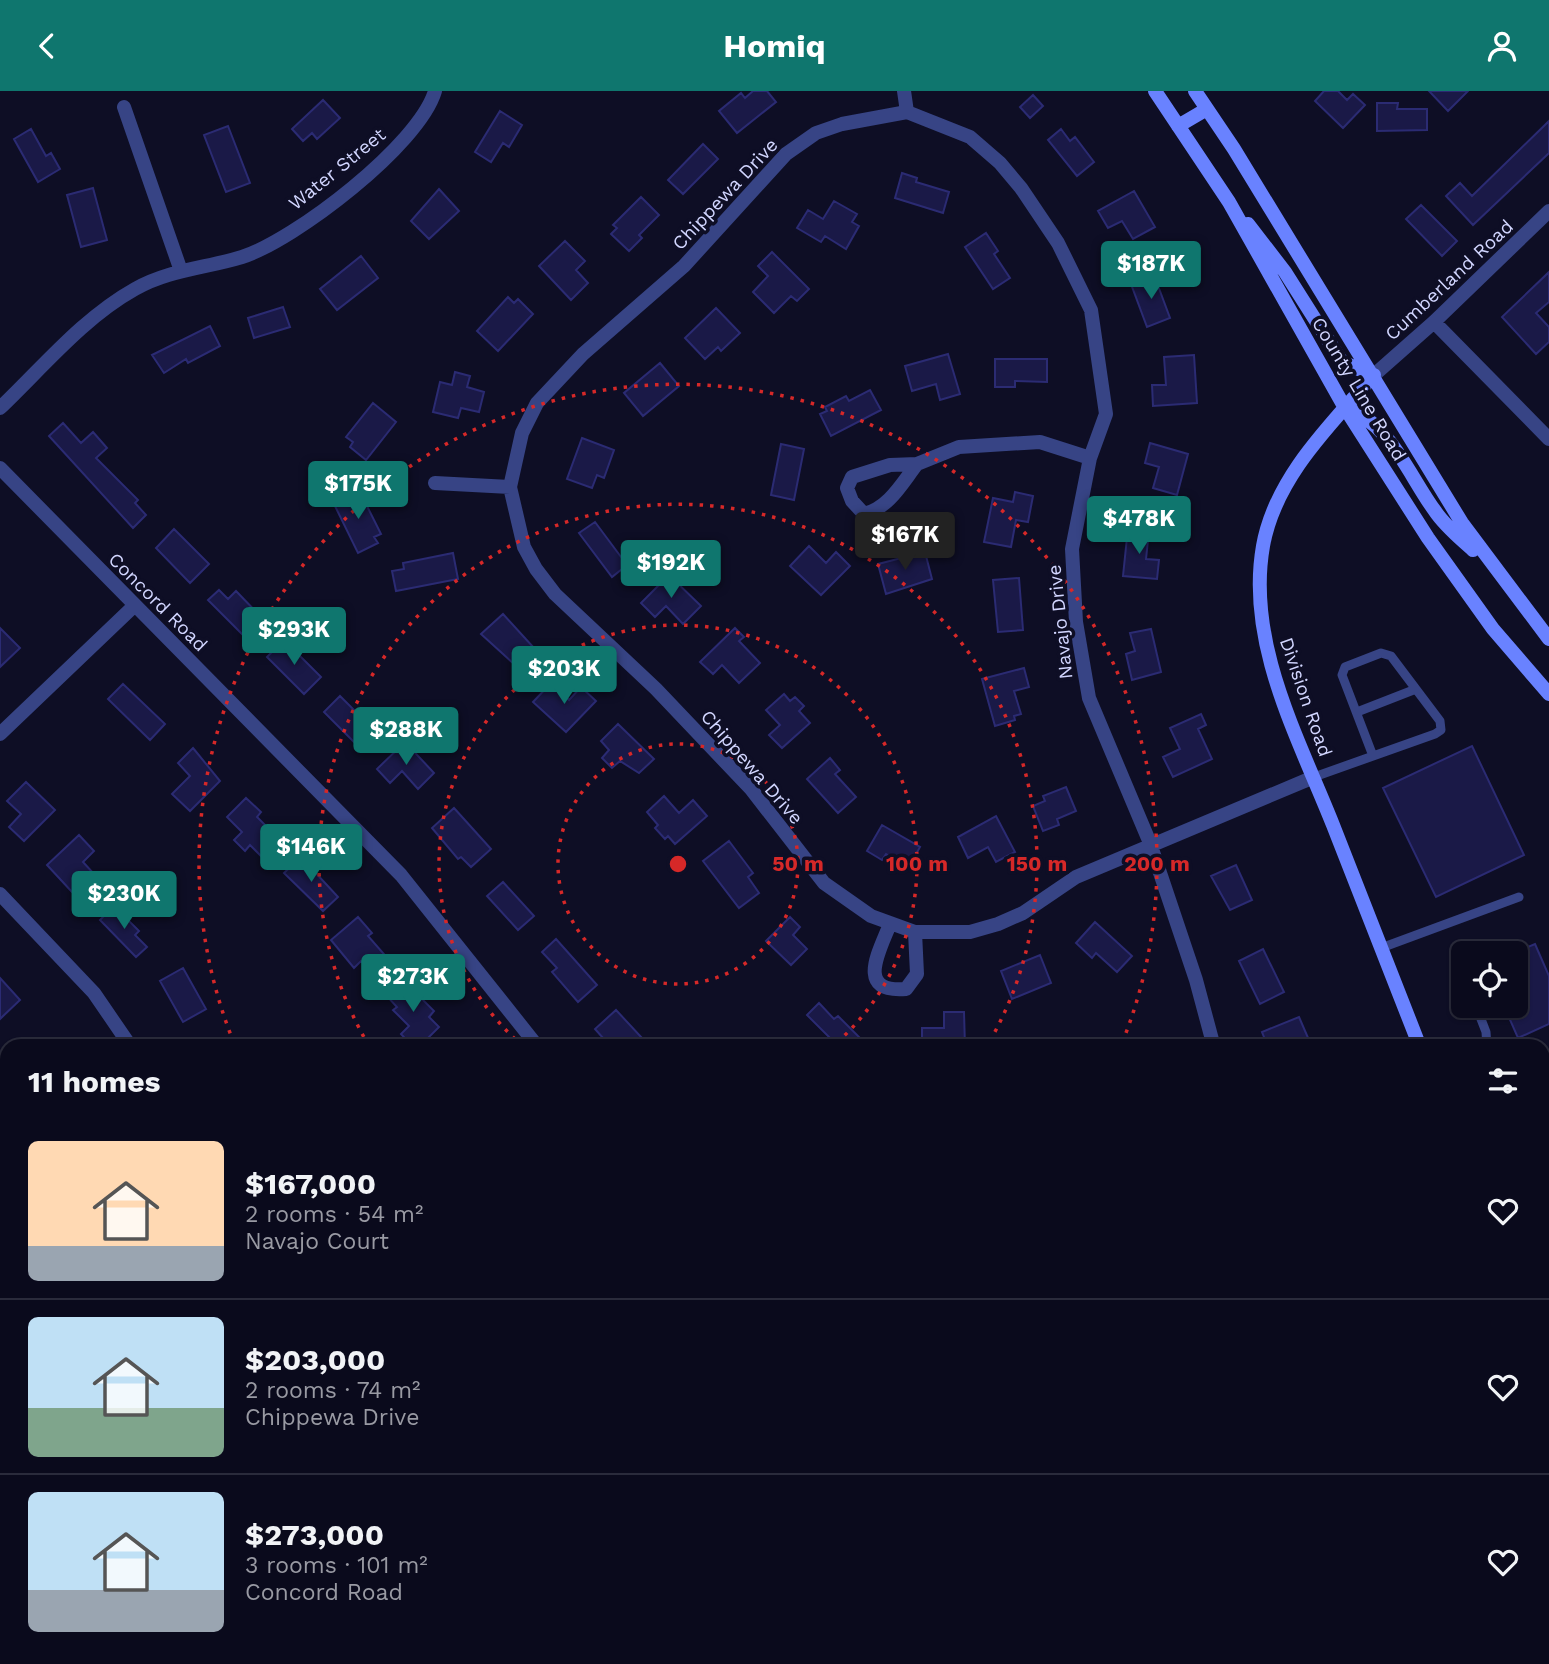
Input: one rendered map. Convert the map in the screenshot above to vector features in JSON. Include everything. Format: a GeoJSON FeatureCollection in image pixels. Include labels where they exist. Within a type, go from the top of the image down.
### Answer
{"type":"FeatureCollection","features":[{"type":"Feature","properties":{"kind":"main road","name":"County Line Road"},"geometry":{"type":"LineString","coordinates":[[1155,91],[1229,202],[1345,408],[1459,582],[1493,629],[1549,694]]}},
{"type":"Feature","properties":{"kind":"main road","name":"County Line Road"},"geometry":{"type":"LineString","coordinates":[[1195,91],[1374,375],[1462,523],[1497,574],[1549,639]]}},
{"type":"Feature","properties":{"kind":"main road"},"geometry":{"type":"LineString","coordinates":[[1178,126],[1207,109]]}},
{"type":"Feature","properties":{"kind":"main road"},"geometry":{"type":"LineString","coordinates":[[1229,202],[1270,252],[1342,362],[1374,375]]}},
{"type":"Feature","properties":{"kind":"main road","name":"Division Road"},"geometry":{"type":"LineString","coordinates":[[1374,375],[1315,443],[1280,499],[1264,545],[1259,582],[1259,614],[1267,650],[1314,777],[1417,1039]]}},
{"type":"Feature","properties":{"kind":"main road"},"geometry":{"type":"LineString","coordinates":[[1345,408],[1372,421],[1390,442],[1437,514],[1497,574]]}},
{"type":"Feature","properties":{"kind":"street","name":"Water Street"},"geometry":{"type":"LineString","coordinates":[[0,408],[99,313],[137,288],[181,271],[244,256],[318,214],[395,152],[432,102],[435,91]]}},
{"type":"Feature","properties":{"kind":"street"},"geometry":{"type":"LineString","coordinates":[[904,91],[908,112]]}},
{"type":"Feature","properties":{"kind":"street"},"geometry":{"type":"LineString","coordinates":[[124,107],[181,271]]}},
{"type":"Feature","properties":{"kind":"street","name":"Navajo Drive"},"geometry":{"type":"LineString","coordinates":[[908,112],[970,137],[1000,163],[1021,188],[1058,243],[1091,310],[1103,378],[1106,414],[1090,458],[1072,549],[1076,622],[1088,698],[1150,843],[1196,979],[1212,1039]]}},
{"type":"Feature","properties":{"kind":"street","name":"Chippewa Drive"},"geometry":{"type":"LineString","coordinates":[[908,112],[842,124],[816,133],[786,154],[684,266],[583,354],[544,395],[522,433],[510,487],[524,547],[536,569],[555,594],[656,689],[751,789],[824,883],[851,904],[890,924],[915,932],[970,932],[998,924],[1023,912],[1076,877],[1150,843],[1314,777]]}},
{"type":"Feature","properties":{"kind":"street","name":"Cumberland Road"},"geometry":{"type":"LineString","coordinates":[[1374,375],[1434,322],[1549,211]]}},
{"type":"Feature","properties":{"kind":"street"},"geometry":{"type":"LineString","coordinates":[[1434,322],[1549,439]]}},
{"type":"Feature","properties":{"kind":"street"},"geometry":{"type":"LineString","coordinates":[[917,464],[887,503],[864,513],[852,502],[847,488],[852,477],[890,465],[917,464],[959,447],[1040,442],[1090,458]]}},
{"type":"Feature","properties":{"kind":"street","name":"Concord Road"},"geometry":{"type":"LineString","coordinates":[[0,468],[401,875],[532,1039]]}},
{"type":"Feature","properties":{"kind":"street"},"geometry":{"type":"LineString","coordinates":[[435,483],[510,487]]}},
{"type":"Feature","properties":{"kind":"street"},"geometry":{"type":"LineString","coordinates":[[0,734],[134,605]]}},
{"type":"Feature","properties":{"kind":"street"},"geometry":{"type":"LineString","coordinates":[[0,894],[94,993],[126,1039]]}},
{"type":"Feature","properties":{"kind":"street"},"geometry":{"type":"LineString","coordinates":[[890,924],[874,964],[874,975],[880,985],[891,991],[906,989],[917,974],[915,932]]}},
{"type":"Feature","properties":{"kind":"lane"},"geometry":{"type":"LineString","coordinates":[[1314,777],[1373,756],[1441,730],[1440,721],[1391,656],[1381,653],[1345,667],[1342,675],[1373,756]]}},
{"type":"Feature","properties":{"kind":"lane"},"geometry":{"type":"LineString","coordinates":[[1357,712],[1416,689]]}},
{"type":"Feature","properties":{"kind":"lane"},"geometry":{"type":"LineString","coordinates":[[1381,948],[1519,897]]}},
{"type":"Feature","properties":{"kind":"lane"},"geometry":{"type":"LineString","coordinates":[[1481,1018],[1486,1039]]}},
{"type":"Feature","properties":{"kind":"building"},"geometry":{"type":"Polygon","coordinates":[[[753,91],[767,91],[776,102],[737,133],[719,111],[741,93],[745,98],[753,91]]]}},
{"type":"Feature","properties":{"kind":"building"},"geometry":{"type":"Polygon","coordinates":[[[1324,91],[1338,91],[1347,100],[1353,94],[1365,105],[1343,128],[1315,101],[1324,91]]]}},
{"type":"Feature","properties":{"kind":"building"},"geometry":{"type":"Polygon","coordinates":[[[1429,91],[1468,91],[1448,111],[1429,91]]]}},
{"type":"Feature","properties":{"kind":"building"},"geometry":{"type":"Polygon","coordinates":[[[1033,95],[1043,106],[1030,118],[1020,107],[1033,95]]]}},
{"type":"Feature","properties":{"kind":"building"},"geometry":{"type":"Polygon","coordinates":[[[323,100],[340,118],[317,139],[312,133],[303,141],[292,129],[323,100]]]}},
{"type":"Feature","properties":{"kind":"building"},"geometry":{"type":"Polygon","coordinates":[[[1377,103],[1398,103],[1397,109],[1427,109],[1427,130],[1377,131],[1377,103]]]}},
{"type":"Feature","properties":{"kind":"building"},"geometry":{"type":"Polygon","coordinates":[[[500,111],[522,125],[509,147],[503,143],[491,162],[475,152],[500,111]]]}},
{"type":"Feature","properties":{"kind":"building"},"geometry":{"type":"Polygon","coordinates":[[[1549,121],[1549,153],[1473,225],[1446,196],[1460,183],[1472,196],[1549,121]]]}},
{"type":"Feature","properties":{"kind":"building"},"geometry":{"type":"Polygon","coordinates":[[[228,126],[250,183],[226,192],[204,135],[228,126]]]}},
{"type":"Feature","properties":{"kind":"building"},"geometry":{"type":"Polygon","coordinates":[[[31,129],[46,156],[51,153],[60,169],[38,182],[14,139],[31,129]]]}},
{"type":"Feature","properties":{"kind":"building"},"geometry":{"type":"Polygon","coordinates":[[[1061,129],[1070,141],[1075,137],[1094,162],[1077,176],[1048,140],[1061,129]]]}},
{"type":"Feature","properties":{"kind":"building"},"geometry":{"type":"Polygon","coordinates":[[[703,144],[718,159],[683,194],[668,180],[703,144]]]}},
{"type":"Feature","properties":{"kind":"building"},"geometry":{"type":"Polygon","coordinates":[[[902,173],[917,178],[916,182],[949,192],[943,213],[895,198],[902,173]]]}},
{"type":"Feature","properties":{"kind":"building"},"geometry":{"type":"Polygon","coordinates":[[[93,188],[107,240],[81,247],[67,195],[93,188]]]}},
{"type":"Feature","properties":{"kind":"building"},"geometry":{"type":"Polygon","coordinates":[[[439,189],[459,211],[429,239],[411,221],[439,189]]]}},
{"type":"Feature","properties":{"kind":"building"},"geometry":{"type":"Polygon","coordinates":[[[1134,191],[1155,227],[1133,239],[1122,221],[1108,228],[1098,211],[1134,191]]]}},
{"type":"Feature","properties":{"kind":"building"},"geometry":{"type":"Polygon","coordinates":[[[641,197],[659,215],[639,235],[642,238],[629,251],[611,234],[617,228],[613,225],[641,197]]]}},
{"type":"Feature","properties":{"kind":"building"},"geometry":{"type":"Polygon","coordinates":[[[834,201],[857,214],[852,222],[859,226],[846,249],[825,236],[821,242],[797,228],[808,210],[823,219],[834,201]]]}},
{"type":"Feature","properties":{"kind":"building"},"geometry":{"type":"Polygon","coordinates":[[[1421,205],[1457,241],[1442,256],[1406,219],[1421,205]]]}},
{"type":"Feature","properties":{"kind":"building"},"geometry":{"type":"Polygon","coordinates":[[[986,233],[998,251],[994,254],[1010,278],[993,289],[965,247],[986,233]]]}},
{"type":"Feature","properties":{"kind":"building"},"geometry":{"type":"Polygon","coordinates":[[[565,241],[585,261],[576,270],[588,283],[571,300],[539,266],[565,241]]]}},
{"type":"Feature","properties":{"kind":"building"},"geometry":{"type":"Polygon","coordinates":[[[772,252],[809,289],[797,301],[791,296],[774,313],[753,292],[768,276],[758,266],[772,252]]]}},
{"type":"Feature","properties":{"kind":"building"},"geometry":{"type":"Polygon","coordinates":[[[361,256],[378,278],[337,310],[320,289],[361,256]]]}},
{"type":"Feature","properties":{"kind":"building"},"geometry":{"type":"Polygon","coordinates":[[[1549,272],[1549,302],[1536,313],[1549,327],[1549,342],[1536,354],[1502,317],[1549,272]]]}},
{"type":"Feature","properties":{"kind":"building"},"geometry":{"type":"Polygon","coordinates":[[[1154,275],[1170,318],[1147,327],[1131,284],[1154,275]]]}},
{"type":"Feature","properties":{"kind":"building"},"geometry":{"type":"Polygon","coordinates":[[[508,297],[514,303],[518,299],[533,314],[498,351],[477,331],[508,297]]]}},
{"type":"Feature","properties":{"kind":"building"},"geometry":{"type":"Polygon","coordinates":[[[283,307],[290,327],[254,338],[248,318],[283,307]]]}},
{"type":"Feature","properties":{"kind":"building"},"geometry":{"type":"Polygon","coordinates":[[[716,308],[740,333],[721,351],[718,347],[705,359],[685,338],[716,308]]]}},
{"type":"Feature","properties":{"kind":"building"},"geometry":{"type":"Polygon","coordinates":[[[210,326],[220,346],[188,363],[186,359],[164,373],[152,355],[210,326]]]}},
{"type":"Feature","properties":{"kind":"building"},"geometry":{"type":"Polygon","coordinates":[[[948,354],[960,394],[940,400],[936,384],[912,391],[905,366],[948,354]]]}},
{"type":"Feature","properties":{"kind":"building"},"geometry":{"type":"Polygon","coordinates":[[[1194,355],[1197,403],[1153,406],[1152,385],[1166,385],[1164,357],[1194,355]]]}},
{"type":"Feature","properties":{"kind":"building"},"geometry":{"type":"Polygon","coordinates":[[[995,359],[1047,359],[1047,382],[1015,381],[1015,387],[995,387],[995,359]]]}},
{"type":"Feature","properties":{"kind":"building"},"geometry":{"type":"Polygon","coordinates":[[[660,363],[679,386],[643,416],[624,393],[660,363]]]}},
{"type":"Feature","properties":{"kind":"building"},"geometry":{"type":"Polygon","coordinates":[[[455,372],[470,376],[467,387],[484,392],[479,412],[461,408],[458,418],[433,412],[440,382],[452,385],[455,372]]]}},
{"type":"Feature","properties":{"kind":"building"},"geometry":{"type":"Polygon","coordinates":[[[870,390],[881,410],[831,436],[820,414],[827,411],[825,407],[846,396],[849,401],[870,390]]]}},
{"type":"Feature","properties":{"kind":"building"},"geometry":{"type":"Polygon","coordinates":[[[373,403],[396,422],[366,460],[350,447],[353,442],[346,437],[373,403]]]}},
{"type":"Feature","properties":{"kind":"building"},"geometry":{"type":"Polygon","coordinates":[[[63,423],[81,443],[93,432],[107,448],[96,458],[138,500],[135,503],[146,515],[133,528],[49,436],[63,423]]]}},
{"type":"Feature","properties":{"kind":"building"},"geometry":{"type":"Polygon","coordinates":[[[582,438],[614,450],[604,478],[597,475],[592,488],[567,479],[582,438]]]}},
{"type":"Feature","properties":{"kind":"building"},"geometry":{"type":"Polygon","coordinates":[[[1150,443],[1188,454],[1177,495],[1153,488],[1159,467],[1145,463],[1150,443]]]}},
{"type":"Feature","properties":{"kind":"building"},"geometry":{"type":"Polygon","coordinates":[[[781,444],[804,449],[794,500],[771,495],[781,444]]]}},
{"type":"Feature","properties":{"kind":"building"},"geometry":{"type":"Polygon","coordinates":[[[359,490],[381,534],[374,537],[378,543],[358,553],[333,502],[359,490]]]}},
{"type":"Feature","properties":{"kind":"building"},"geometry":{"type":"Polygon","coordinates":[[[1015,492],[1033,496],[1028,522],[1016,520],[1011,547],[984,542],[993,498],[1013,502],[1015,492]]]}},
{"type":"Feature","properties":{"kind":"building"},"geometry":{"type":"Polygon","coordinates":[[[595,522],[627,565],[612,577],[579,533],[595,522]]]}},
{"type":"Feature","properties":{"kind":"building"},"geometry":{"type":"Polygon","coordinates":[[[1128,528],[1149,531],[1146,559],[1159,560],[1157,579],[1123,576],[1128,528]]]}},
{"type":"Feature","properties":{"kind":"building"},"geometry":{"type":"Polygon","coordinates":[[[174,529],[209,564],[190,583],[156,548],[174,529]]]}},
{"type":"Feature","properties":{"kind":"building"},"geometry":{"type":"Polygon","coordinates":[[[809,546],[826,563],[836,552],[850,566],[821,595],[790,566],[809,546]]]}},
{"type":"Feature","properties":{"kind":"building"},"geometry":{"type":"Polygon","coordinates":[[[925,552],[932,579],[886,594],[878,564],[925,552]]]}},
{"type":"Feature","properties":{"kind":"building"},"geometry":{"type":"Polygon","coordinates":[[[453,553],[458,579],[396,591],[392,571],[404,569],[403,563],[453,553]]]}},
{"type":"Feature","properties":{"kind":"building"},"geometry":{"type":"Polygon","coordinates":[[[669,575],[701,606],[683,624],[666,606],[655,617],[641,603],[669,575]]]}},
{"type":"Feature","properties":{"kind":"building"},"geometry":{"type":"Polygon","coordinates":[[[1019,578],[1023,630],[998,632],[993,580],[1019,578]]]}},
{"type":"Feature","properties":{"kind":"building"},"geometry":{"type":"Polygon","coordinates":[[[219,590],[228,599],[236,591],[263,619],[245,637],[208,600],[219,590]]]}},
{"type":"Feature","properties":{"kind":"building"},"geometry":{"type":"Polygon","coordinates":[[[503,614],[534,648],[515,665],[481,634],[503,614]]]}},
{"type":"Feature","properties":{"kind":"building"},"geometry":{"type":"Polygon","coordinates":[[[0,628],[20,648],[0,667],[0,628]]]}},
{"type":"Feature","properties":{"kind":"building"},"geometry":{"type":"Polygon","coordinates":[[[735,628],[744,637],[739,641],[760,663],[739,683],[722,665],[713,674],[700,662],[735,628]]]}},
{"type":"Feature","properties":{"kind":"building"},"geometry":{"type":"Polygon","coordinates":[[[1151,629],[1161,672],[1132,680],[1126,654],[1135,651],[1130,633],[1151,629]]]}},
{"type":"Feature","properties":{"kind":"building"},"geometry":{"type":"Polygon","coordinates":[[[284,640],[321,677],[304,694],[267,657],[284,640]]]}},
{"type":"Feature","properties":{"kind":"building"},"geometry":{"type":"Polygon","coordinates":[[[1024,668],[1029,687],[1014,691],[1021,714],[1014,716],[1015,720],[995,726],[982,679],[1024,668]]]}},
{"type":"Feature","properties":{"kind":"building"},"geometry":{"type":"Polygon","coordinates":[[[551,683],[569,700],[581,687],[596,701],[566,732],[533,702],[551,683]]]}},
{"type":"Feature","properties":{"kind":"building"},"geometry":{"type":"Polygon","coordinates":[[[123,684],[165,724],[150,740],[108,699],[123,684]]]}},
{"type":"Feature","properties":{"kind":"building"},"geometry":{"type":"Polygon","coordinates":[[[784,694],[790,701],[795,697],[804,706],[799,711],[810,723],[782,748],[769,735],[780,725],[766,710],[784,694]]]}},
{"type":"Feature","properties":{"kind":"building"},"geometry":{"type":"Polygon","coordinates":[[[340,696],[367,723],[363,727],[372,736],[360,748],[324,712],[340,696]]]}},
{"type":"Feature","properties":{"kind":"building"},"geometry":{"type":"Polygon","coordinates":[[[1201,714],[1206,725],[1198,729],[1212,759],[1173,777],[1163,757],[1180,749],[1170,728],[1201,714]]]}},
{"type":"Feature","properties":{"kind":"building"},"geometry":{"type":"Polygon","coordinates":[[[618,724],[654,759],[639,773],[620,761],[612,768],[602,758],[609,750],[601,741],[618,724]]]}},
{"type":"Feature","properties":{"kind":"building"},"geometry":{"type":"Polygon","coordinates":[[[405,742],[434,773],[418,789],[402,771],[390,783],[377,769],[405,742]]]}},
{"type":"Feature","properties":{"kind":"building"},"geometry":{"type":"Polygon","coordinates":[[[1472,746],[1524,855],[1436,897],[1383,788],[1472,746]]]}},
{"type":"Feature","properties":{"kind":"building"},"geometry":{"type":"Polygon","coordinates":[[[193,748],[220,781],[190,811],[172,794],[190,776],[178,763],[193,748]]]}},
{"type":"Feature","properties":{"kind":"building"},"geometry":{"type":"Polygon","coordinates":[[[830,758],[840,770],[835,774],[856,797],[838,813],[807,779],[830,758]]]}},
{"type":"Feature","properties":{"kind":"building"},"geometry":{"type":"Polygon","coordinates":[[[26,782],[55,810],[24,841],[9,827],[21,814],[7,801],[26,782]]]}},
{"type":"Feature","properties":{"kind":"building"},"geometry":{"type":"Polygon","coordinates":[[[1066,787],[1076,811],[1057,819],[1059,825],[1043,831],[1033,806],[1045,801],[1043,796],[1066,787]]]}},
{"type":"Feature","properties":{"kind":"building"},"geometry":{"type":"Polygon","coordinates":[[[664,796],[679,813],[693,800],[707,816],[675,844],[668,836],[665,839],[655,828],[658,825],[647,812],[664,796]]]}},
{"type":"Feature","properties":{"kind":"building"},"geometry":{"type":"Polygon","coordinates":[[[246,798],[261,812],[257,817],[280,840],[262,857],[250,845],[245,851],[234,840],[242,832],[227,817],[246,798]]]}},
{"type":"Feature","properties":{"kind":"building"},"geometry":{"type":"Polygon","coordinates":[[[454,808],[491,849],[471,867],[461,857],[458,859],[432,828],[454,808]]]}},
{"type":"Feature","properties":{"kind":"building"},"geometry":{"type":"Polygon","coordinates":[[[996,816],[1015,852],[996,862],[988,847],[968,858],[958,837],[996,816]]]}},
{"type":"Feature","properties":{"kind":"building"},"geometry":{"type":"Polygon","coordinates":[[[882,825],[920,847],[909,867],[886,854],[882,860],[867,851],[882,825]]]}},
{"type":"Feature","properties":{"kind":"building"},"geometry":{"type":"Polygon","coordinates":[[[79,835],[94,851],[83,862],[94,874],[73,893],[47,865],[79,835]]]}},
{"type":"Feature","properties":{"kind":"building"},"geometry":{"type":"Polygon","coordinates":[[[729,841],[753,873],[748,877],[759,893],[739,908],[703,861],[729,841]]]}},
{"type":"Feature","properties":{"kind":"building"},"geometry":{"type":"Polygon","coordinates":[[[301,857],[338,897],[323,911],[284,873],[301,857]]]}},
{"type":"Feature","properties":{"kind":"building"},"geometry":{"type":"Polygon","coordinates":[[[1236,865],[1252,900],[1230,910],[1211,876],[1236,865]]]}},
{"type":"Feature","properties":{"kind":"building"},"geometry":{"type":"Polygon","coordinates":[[[503,882],[534,916],[518,930],[487,896],[503,882]]]}},
{"type":"Feature","properties":{"kind":"building"},"geometry":{"type":"Polygon","coordinates":[[[114,906],[139,931],[135,935],[147,947],[136,957],[100,920],[114,906]]]}},
{"type":"Feature","properties":{"kind":"building"},"geometry":{"type":"Polygon","coordinates":[[[358,917],[372,933],[368,936],[389,960],[372,975],[361,961],[354,968],[331,940],[358,917]]]}},
{"type":"Feature","properties":{"kind":"building"},"geometry":{"type":"Polygon","coordinates":[[[790,917],[800,927],[793,935],[807,949],[791,965],[766,941],[790,917]]]}},
{"type":"Feature","properties":{"kind":"building"},"geometry":{"type":"Polygon","coordinates":[[[1095,922],[1132,956],[1117,972],[1096,953],[1092,958],[1076,943],[1095,922]]]}},
{"type":"Feature","properties":{"kind":"building"},"geometry":{"type":"Polygon","coordinates":[[[556,939],[597,985],[578,1002],[552,972],[557,968],[542,952],[556,939]]]}},
{"type":"Feature","properties":{"kind":"building"},"geometry":{"type":"Polygon","coordinates":[[[1535,944],[1549,976],[1549,1024],[1518,1038],[1509,1018],[1528,1018],[1528,947],[1535,944]]]}},
{"type":"Feature","properties":{"kind":"building"},"geometry":{"type":"Polygon","coordinates":[[[1263,949],[1284,992],[1260,1004],[1239,961],[1263,949]]]}},
{"type":"Feature","properties":{"kind":"building"},"geometry":{"type":"Polygon","coordinates":[[[1040,955],[1051,983],[1012,999],[1001,971],[1040,955]]]}},
{"type":"Feature","properties":{"kind":"building"},"geometry":{"type":"Polygon","coordinates":[[[183,968],[206,1009],[183,1022],[160,981],[183,968]]]}},
{"type":"Feature","properties":{"kind":"building"},"geometry":{"type":"Polygon","coordinates":[[[0,978],[20,1000],[0,1019],[0,978]]]}},
{"type":"Feature","properties":{"kind":"building"},"geometry":{"type":"Polygon","coordinates":[[[402,979],[434,1011],[429,1017],[439,1027],[427,1039],[406,1039],[401,1034],[409,1026],[393,1010],[397,1007],[386,995],[402,979]]]}},
{"type":"Feature","properties":{"kind":"building"},"geometry":{"type":"Polygon","coordinates":[[[819,1003],[834,1019],[838,1016],[860,1038],[831,1039],[807,1015],[819,1003]]]}},
{"type":"Feature","properties":{"kind":"building"},"geometry":{"type":"Polygon","coordinates":[[[616,1010],[642,1038],[604,1039],[595,1029],[616,1010]]]}},
{"type":"Feature","properties":{"kind":"building"},"geometry":{"type":"Polygon","coordinates":[[[944,1012],[964,1012],[965,1039],[922,1039],[922,1028],[944,1028],[944,1012]]]}},
{"type":"Feature","properties":{"kind":"building"},"geometry":{"type":"Polygon","coordinates":[[[1299,1017],[1309,1039],[1265,1039],[1262,1032],[1299,1017]]]}}]}
